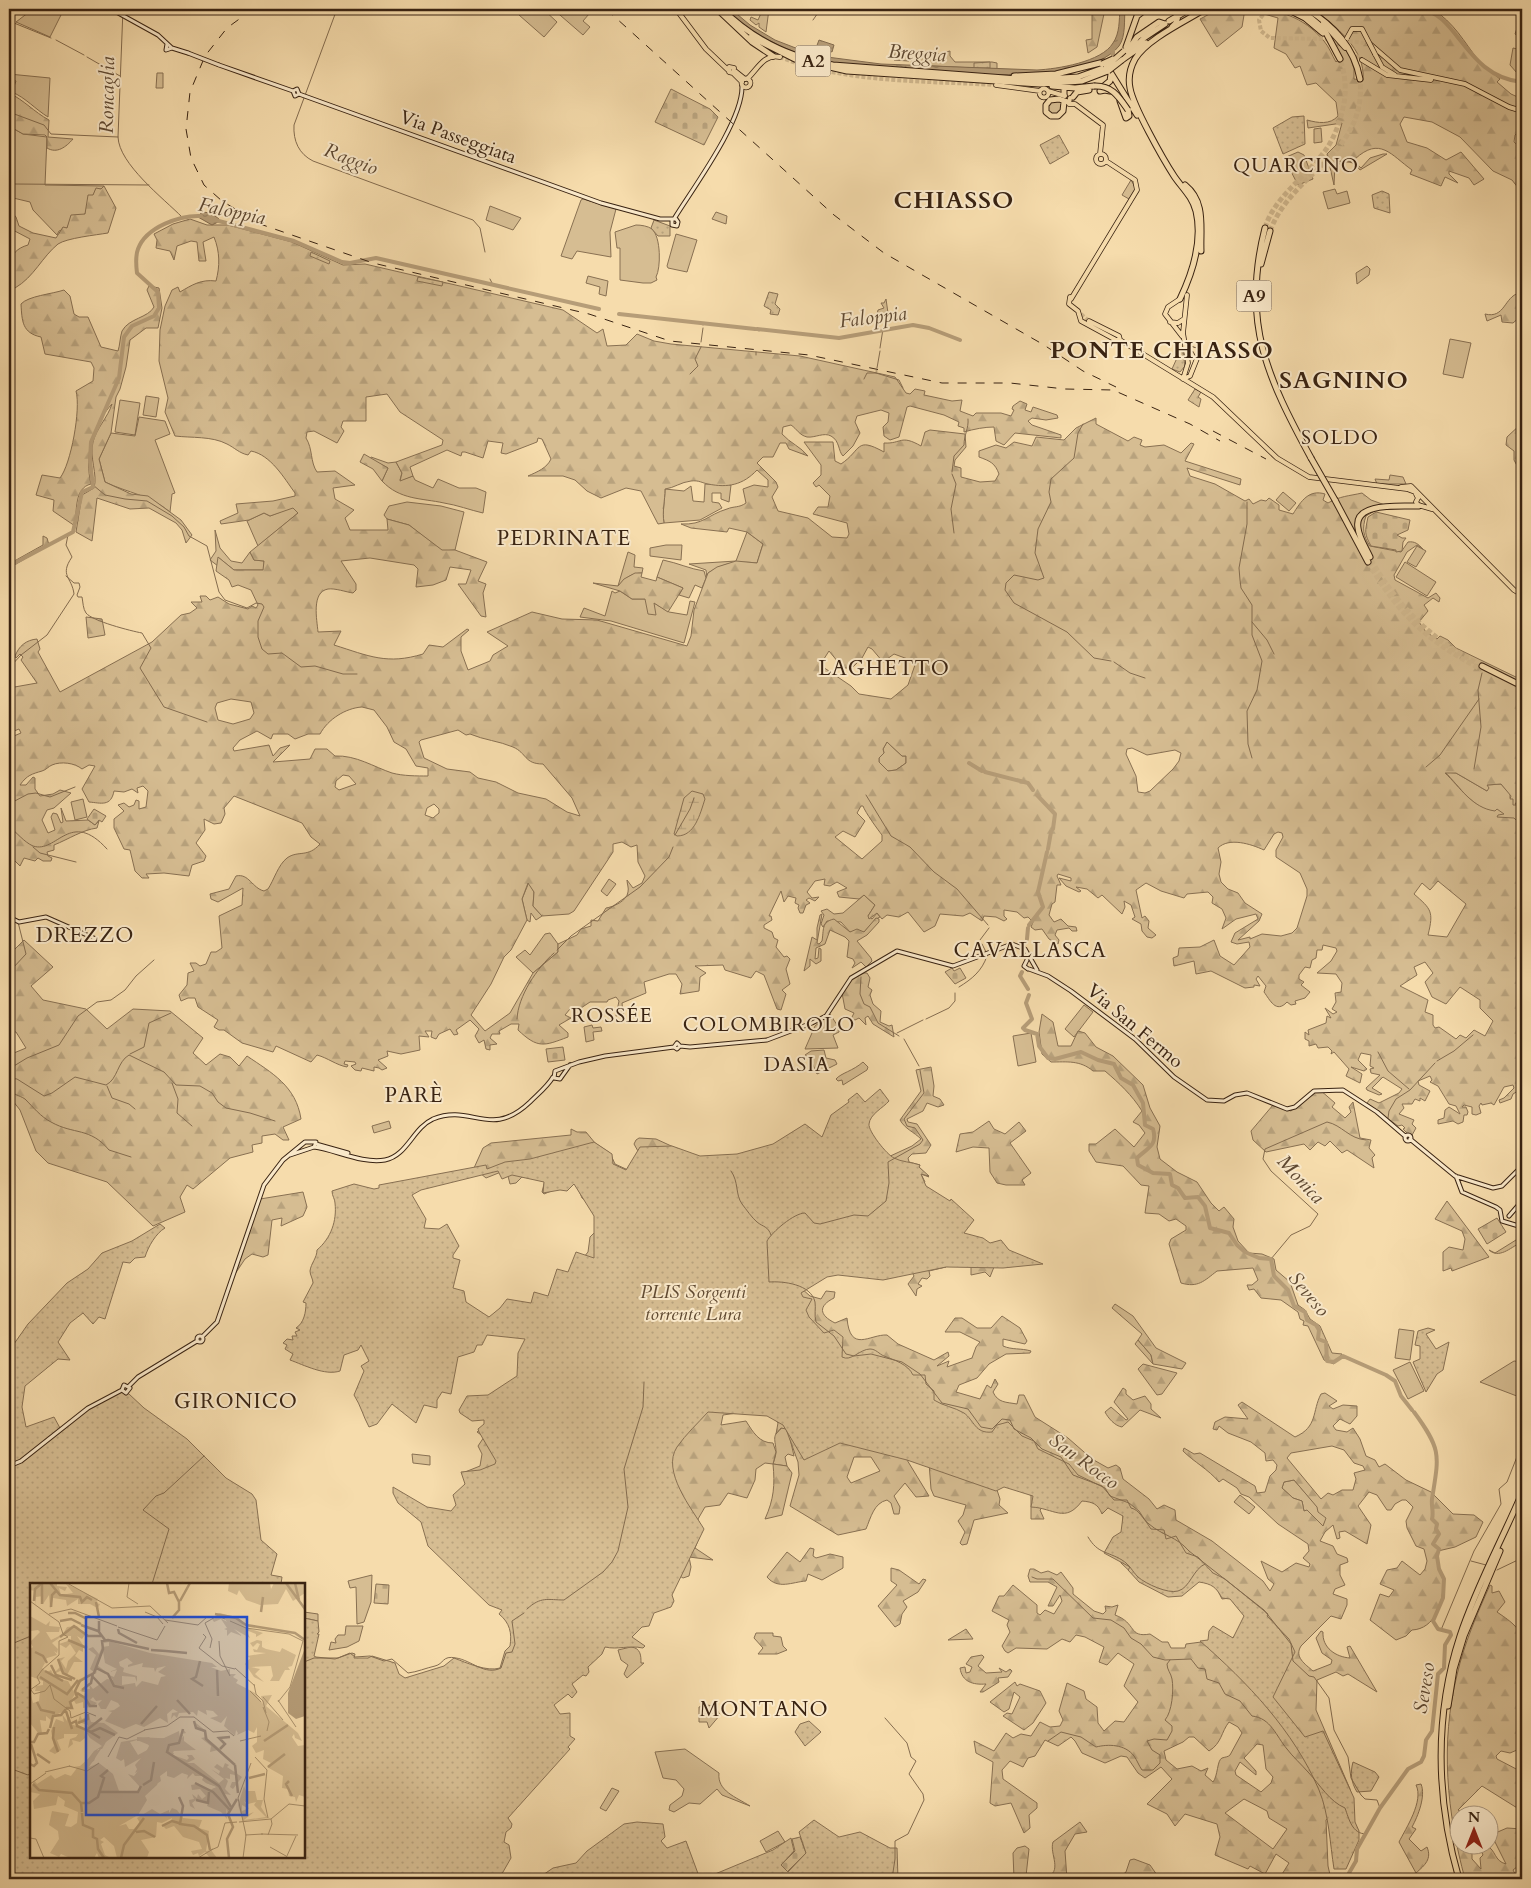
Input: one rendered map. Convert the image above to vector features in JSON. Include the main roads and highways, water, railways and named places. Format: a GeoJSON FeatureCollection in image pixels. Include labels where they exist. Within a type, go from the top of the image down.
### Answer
{"type":"FeatureCollection","features":[{"type":"Feature","properties":{"kind":"highway","name":"A2"},"geometry":{"type":"LineString","coordinates":[[717,9],[772,50],[795,60],[824,68],[1028,84],[1079,82],[1106,67]]}},
{"type":"Feature","properties":{"kind":"highway","name":"A2"},"geometry":{"type":"LineString","coordinates":[[722,9],[760,39],[784,51],[816,62],[851,68],[1025,80],[1067,78],[1090,74],[1122,60],[1127,53]]}},
{"type":"Feature","properties":{"kind":"highway"},"geometry":{"type":"LineString","coordinates":[[1127,53],[1137,16],[1146,9]]}},
{"type":"Feature","properties":{"kind":"highway"},"geometry":{"type":"LineString","coordinates":[[1186,294],[1198,261],[1200,232],[1198,212],[1192,194],[1174,171],[1136,101],[1130,72],[1139,53],[1205,9]]}},
{"type":"Feature","properties":{"kind":"highway"},"geometry":{"type":"LineString","coordinates":[[1180,299],[1196,254],[1197,221],[1192,201],[1173,174],[1136,101],[1132,88],[1132,74],[1140,56],[1146,49],[1210,9]]}},
{"type":"Feature","properties":{"kind":"highway"},"geometry":{"type":"LineString","coordinates":[[1284,9],[1314,24],[1335,48]]}},
{"type":"Feature","properties":{"kind":"highway"},"geometry":{"type":"LineString","coordinates":[[1300,9],[1321,20]]}},
{"type":"Feature","properties":{"kind":"highway"},"geometry":{"type":"LineString","coordinates":[[1300,9],[1321,25],[1340,59]]}},
{"type":"Feature","properties":{"kind":"highway"},"geometry":{"type":"LineString","coordinates":[[1309,9],[1344,41],[1357,66]]}},
{"type":"Feature","properties":{"kind":"highway"},"geometry":{"type":"LineString","coordinates":[[1127,53],[1140,35],[1158,23],[1167,23],[1184,12]]}},
{"type":"Feature","properties":{"kind":"highway"},"geometry":{"type":"LineString","coordinates":[[1070,76],[1106,67],[1175,25],[1184,12]]}},
{"type":"Feature","properties":{"kind":"highway"},"geometry":{"type":"LineString","coordinates":[[728,19],[764,51],[773,56]]}},
{"type":"Feature","properties":{"kind":"highway"},"geometry":{"type":"LineString","coordinates":[[1348,41],[1360,79]]}},
{"type":"Feature","properties":{"kind":"highway"},"geometry":{"type":"LineString","coordinates":[[764,51],[764,60]]}},
{"type":"Feature","properties":{"kind":"highway"},"geometry":{"type":"LineString","coordinates":[[983,77],[1056,74],[1106,67]]}},
{"type":"Feature","properties":{"kind":"highway"},"geometry":{"type":"LineString","coordinates":[[1101,87],[1106,67]]}},
{"type":"Feature","properties":{"kind":"highway"},"geometry":{"type":"LineString","coordinates":[[1106,67],[1137,115]]}},
{"type":"Feature","properties":{"kind":"highway"},"geometry":{"type":"LineString","coordinates":[[1028,84],[1068,88],[1119,88]]}},
{"type":"Feature","properties":{"kind":"highway"},"geometry":{"type":"LineString","coordinates":[[1067,98],[1077,92],[1101,87],[1113,91],[1128,110]]}},
{"type":"Feature","properties":{"kind":"highway"},"geometry":{"type":"LineString","coordinates":[[1184,184],[1195,196],[1200,211],[1201,251]]}},
{"type":"Feature","properties":{"kind":"highway","name":"A9"},"geometry":{"type":"LineString","coordinates":[[1267,230],[1254,298],[1262,343],[1277,394],[1370,560],[1358,527],[1358,520],[1362,512],[1371,508],[1423,503]]}},
{"type":"Feature","properties":{"kind":"highway"},"geometry":{"type":"LineString","coordinates":[[1481,667],[1516,684]]}},
{"type":"Feature","properties":{"kind":"highway"},"geometry":{"type":"LineString","coordinates":[[1460,1879],[1446,1829],[1441,1783],[1442,1726],[1446,1695],[1460,1635],[1522,1493]]}},
{"type":"Feature","properties":{"kind":"highway"},"geometry":{"type":"LineString","coordinates":[[1460,1879],[1449,1826],[1445,1792],[1444,1751],[1447,1709],[1454,1669],[1464,1636],[1522,1502]]}},
{"type":"Feature","properties":{"kind":"main road","name":"Via Passeggiata"},"geometry":{"type":"LineString","coordinates":[[111,9],[158,34],[167,44],[166,50],[172,48],[188,53],[293,91],[294,95],[305,96],[608,205],[660,219]]}},
{"type":"Feature","properties":{"kind":"main road"},"geometry":{"type":"LineString","coordinates":[[676,9],[701,43],[719,62],[745,82]]}},
{"type":"Feature","properties":{"kind":"main road"},"geometry":{"type":"LineString","coordinates":[[1321,20],[1345,48]]}},
{"type":"Feature","properties":{"kind":"main road"},"geometry":{"type":"LineString","coordinates":[[1348,41],[1352,29],[1362,30],[1386,70],[1407,78]]}},
{"type":"Feature","properties":{"kind":"main road"},"geometry":{"type":"LineString","coordinates":[[1367,43],[1402,70],[1458,82],[1475,88],[1509,107],[1522,111]]}},
{"type":"Feature","properties":{"kind":"main road"},"geometry":{"type":"LineString","coordinates":[[672,225],[722,140],[742,99],[745,82],[764,60],[773,56],[780,57]]}},
{"type":"Feature","properties":{"kind":"main road"},"geometry":{"type":"LineString","coordinates":[[1362,60],[1387,75],[1458,82]]}},
{"type":"Feature","properties":{"kind":"main road"},"geometry":{"type":"LineString","coordinates":[[996,85],[1040,91],[1044,89],[1048,94]]}},
{"type":"Feature","properties":{"kind":"main road"},"geometry":{"type":"LineString","coordinates":[[1040,91],[1041,96],[1048,94],[1076,100],[1074,104],[1102,123],[1104,128],[1102,154],[1106,161],[1135,180],[1138,187],[1071,295],[1068,305],[1092,324],[1194,385],[1226,408],[1282,462],[1309,477],[1343,483],[1396,488],[1412,486],[1423,503]]}},
{"type":"Feature","properties":{"kind":"main road"},"geometry":{"type":"LineString","coordinates":[[1102,154],[1097,157],[1097,161],[1102,164],[1106,161]]}},
{"type":"Feature","properties":{"kind":"main road"},"geometry":{"type":"LineString","coordinates":[[660,219],[675,220]]}},
{"type":"Feature","properties":{"kind":"main road"},"geometry":{"type":"LineString","coordinates":[[660,219],[677,226],[675,220]]}},
{"type":"Feature","properties":{"kind":"main road"},"geometry":{"type":"LineString","coordinates":[[1183,379],[1186,371],[1187,356],[1183,338],[1186,294]]}},
{"type":"Feature","properties":{"kind":"main road"},"geometry":{"type":"LineString","coordinates":[[1071,295],[1069,304],[1080,314]]}},
{"type":"Feature","properties":{"kind":"main road"},"geometry":{"type":"LineString","coordinates":[[1180,299],[1166,310],[1165,317],[1183,338]]}},
{"type":"Feature","properties":{"kind":"main road"},"geometry":{"type":"LineString","coordinates":[[1169,322],[1178,323],[1184,319]]}},
{"type":"Feature","properties":{"kind":"main road"},"geometry":{"type":"LineString","coordinates":[[1183,379],[1190,376],[1198,353],[1193,349],[1185,347]]}},
{"type":"Feature","properties":{"kind":"main road"},"geometry":{"type":"LineString","coordinates":[[1187,356],[1193,349]]}},
{"type":"Feature","properties":{"kind":"main road"},"geometry":{"type":"LineString","coordinates":[[1187,356],[1192,361],[1197,359]]}},
{"type":"Feature","properties":{"kind":"main road"},"geometry":{"type":"LineString","coordinates":[[1174,373],[1180,374],[1186,371]]}},
{"type":"Feature","properties":{"kind":"main road"},"geometry":{"type":"LineString","coordinates":[[1190,376],[1194,385]]}},
{"type":"Feature","properties":{"kind":"main road"},"geometry":{"type":"LineString","coordinates":[[1408,488],[1415,492],[1423,503],[1432,508],[1449,524],[1522,596]]}},
{"type":"Feature","properties":{"kind":"main road"},"geometry":{"type":"LineString","coordinates":[[1418,498],[1416,502],[1423,503]]}},
{"type":"Feature","properties":{"kind":"main road"},"geometry":{"type":"LineString","coordinates":[[9,917],[19,922],[46,917],[96,940]]}},
{"type":"Feature","properties":{"kind":"main road"},"geometry":{"type":"LineString","coordinates":[[290,1155],[315,1145],[372,1160],[389,1159],[402,1151],[420,1127],[438,1117],[459,1116],[491,1121],[508,1118],[522,1110],[548,1084],[554,1072],[570,1065],[611,1055],[678,1049],[680,1046],[690,1047],[766,1040],[826,1016],[851,978],[893,952],[905,952],[937,963],[953,966],[971,961],[1009,944],[1016,944],[1026,951],[1030,963],[1029,969],[1024,966],[1030,963]]}},
{"type":"Feature","properties":{"kind":"main road","name":"Via San Fermo"},"geometry":{"type":"LineString","coordinates":[[1030,963],[1039,972]]}},
{"type":"Feature","properties":{"kind":"main road","name":"Via San Fermo"},"geometry":{"type":"LineString","coordinates":[[1029,969],[1039,972],[1071,991],[1135,1039],[1158,1063],[1187,1086],[1212,1102],[1224,1101],[1235,1095],[1247,1093],[1287,1109],[1295,1107],[1314,1091],[1343,1090],[1377,1112],[1406,1136],[1410,1136],[1410,1139],[1455,1176]]}},
{"type":"Feature","properties":{"kind":"main road"},"geometry":{"type":"LineString","coordinates":[[548,1084],[563,1076],[570,1065]]}},
{"type":"Feature","properties":{"kind":"main road"},"geometry":{"type":"LineString","coordinates":[[560,1070],[563,1076]]}},
{"type":"Feature","properties":{"kind":"main road"},"geometry":{"type":"LineString","coordinates":[[553,1076],[558,1080]]}},
{"type":"Feature","properties":{"kind":"main road"},"geometry":{"type":"LineString","coordinates":[[9,1466],[21,1461],[97,1402],[122,1390],[128,1392],[129,1386],[138,1377],[197,1341],[198,1336],[202,1337],[217,1322],[259,1196],[276,1166],[303,1144],[315,1141],[315,1145]]}},
{"type":"Feature","properties":{"kind":"main road"},"geometry":{"type":"LineString","coordinates":[[303,1144],[307,1148]]}},
{"type":"Feature","properties":{"kind":"main road"},"geometry":{"type":"LineString","coordinates":[[274,1162],[276,1166]]}},
{"type":"Feature","properties":{"kind":"main road"},"geometry":{"type":"LineString","coordinates":[[1455,1176],[1495,1188],[1502,1186],[1522,1166]]}},
{"type":"Feature","properties":{"kind":"main road"},"geometry":{"type":"LineString","coordinates":[[1455,1176],[1462,1192],[1496,1207],[1502,1221],[1522,1201]]}},
{"type":"Feature","properties":{"kind":"main road"},"geometry":{"type":"LineString","coordinates":[[1458,1182],[1462,1178]]}},
{"type":"Feature","properties":{"kind":"main road"},"geometry":{"type":"LineString","coordinates":[[1501,1215],[1508,1217],[1512,1222],[1522,1227]]}},
{"type":"Feature","properties":{"kind":"water"},"geometry":{"type":"Polygon","coordinates":[[[725,9],[731,9],[750,25],[775,40],[806,52],[827,57],[881,64],[1037,70],[1056,68],[1089,60],[1107,50],[1117,35],[1120,9],[1125,9],[1124,33],[1119,46],[1099,61],[1068,70],[1029,74],[986,74],[902,70],[823,61],[778,45],[751,29],[725,9]]]}},
{"type":"Feature","properties":{"kind":"water"},"geometry":{"type":"Polygon","coordinates":[[[819,40],[834,45],[832,52],[824,49],[821,52],[816,48],[819,40]]]}},
{"type":"Feature","properties":{"kind":"water"},"geometry":{"type":"Polygon","coordinates":[[[202,212],[211,213],[219,219],[218,222],[212,225],[198,217],[202,212]]]}},
{"type":"Feature","properties":{"kind":"waterway","name":"Roncaglia"},"geometry":{"type":"LineString","coordinates":[[123,9],[118,137],[120,147],[143,180],[182,217]]}},
{"type":"Feature","properties":{"kind":"waterway","name":"Raggio"},"geometry":{"type":"LineString","coordinates":[[337,9],[294,125],[296,142],[301,151],[313,161],[473,220],[480,228],[485,252]]}},
{"type":"Feature","properties":{"kind":"waterway"},"geometry":{"type":"LineString","coordinates":[[813,20],[820,10],[836,14],[845,9]]}},
{"type":"Feature","properties":{"kind":"waterway"},"geometry":{"type":"LineString","coordinates":[[1421,9],[1434,13],[1445,22],[1475,58],[1488,69],[1503,78],[1522,82]]}},
{"type":"Feature","properties":{"kind":"waterway"},"geometry":{"type":"LineString","coordinates":[[9,19],[12,22]]}},
{"type":"Feature","properties":{"kind":"waterway"},"geometry":{"type":"LineString","coordinates":[[14,23],[51,38]]}},
{"type":"Feature","properties":{"kind":"waterway"},"geometry":{"type":"LineString","coordinates":[[56,40],[84,55]]}},
{"type":"Feature","properties":{"kind":"waterway","name":"Breggia"},"geometry":{"type":"LineString","coordinates":[[1113,49],[1113,56]]}},
{"type":"Feature","properties":{"kind":"waterway"},"geometry":{"type":"LineString","coordinates":[[87,57],[120,76]]}},
{"type":"Feature","properties":{"kind":"waterway"},"geometry":{"type":"LineString","coordinates":[[9,112],[44,125],[51,134],[118,137]]}},
{"type":"Feature","properties":{"kind":"waterway"},"geometry":{"type":"LineString","coordinates":[[9,180],[14,184],[149,185]]}},
{"type":"Feature","properties":{"kind":"waterway","name":"Faloppia"},"geometry":{"type":"LineString","coordinates":[[9,566],[73,532],[82,492],[93,487],[90,460],[91,442],[119,378],[124,337],[132,326],[154,316],[159,308],[158,292],[137,273],[136,258],[138,249],[148,234],[165,224],[174,220],[201,216]]}},
{"type":"Feature","properties":{"kind":"waterway","name":"Faloppia"},"geometry":{"type":"LineString","coordinates":[[215,220],[294,241],[342,262],[350,263],[376,258],[599,309]]}},
{"type":"Feature","properties":{"kind":"waterway","name":"Raggio"},"geometry":{"type":"LineString","coordinates":[[490,279],[493,285]]}},
{"type":"Feature","properties":{"kind":"waterway","name":"Faloppia"},"geometry":{"type":"LineString","coordinates":[[619,314],[755,329]]}},
{"type":"Feature","properties":{"kind":"waterway","name":"Faloppia"},"geometry":{"type":"LineString","coordinates":[[757,329],[839,338],[913,325],[929,328],[960,340]]}},
{"type":"Feature","properties":{"kind":"waterway"},"geometry":{"type":"LineString","coordinates":[[701,342],[703,328]]}},
{"type":"Feature","properties":{"kind":"waterway"},"geometry":{"type":"LineString","coordinates":[[880,348],[883,329]]}},
{"type":"Feature","properties":{"kind":"waterway"},"geometry":{"type":"LineString","coordinates":[[690,374],[698,366],[695,359],[701,347]]}},
{"type":"Feature","properties":{"kind":"waterway"},"geometry":{"type":"LineString","coordinates":[[877,368],[880,351]]}},
{"type":"Feature","properties":{"kind":"waterway"},"geometry":{"type":"LineString","coordinates":[[864,379],[867,373],[876,373]]}},
{"type":"Feature","properties":{"kind":"waterway"},"geometry":{"type":"LineString","coordinates":[[876,373],[899,380],[903,388]]}},
{"type":"Feature","properties":{"kind":"waterway"},"geometry":{"type":"LineString","coordinates":[[952,472],[954,456],[964,445],[968,419]]}},
{"type":"Feature","properties":{"kind":"waterway"},"geometry":{"type":"LineString","coordinates":[[1083,424],[1078,433],[1074,458],[1051,479],[1049,492],[1051,502],[1038,529],[1035,553],[1044,578],[1038,580],[1014,575],[1006,583],[1005,590],[1014,603],[1067,632],[1094,658],[1111,661]]}},
{"type":"Feature","properties":{"kind":"waterway"},"geometry":{"type":"LineString","coordinates":[[952,474],[956,484],[951,509],[954,533]]}},
{"type":"Feature","properties":{"kind":"waterway"},"geometry":{"type":"LineString","coordinates":[[93,485],[105,495],[147,501],[172,516],[184,527],[189,536],[207,546],[219,592],[225,600],[247,608],[256,603],[262,604],[264,607],[258,621],[258,637],[262,649],[268,654],[282,653],[301,667],[315,666],[343,674],[357,674]]}},
{"type":"Feature","properties":{"kind":"waterway"},"geometry":{"type":"LineString","coordinates":[[1247,502],[1247,524],[1239,568],[1240,580],[1241,588],[1252,605],[1252,635],[1262,661],[1257,690],[1247,711],[1248,744],[1252,758]]}},
{"type":"Feature","properties":{"kind":"waterway"},"geometry":{"type":"LineString","coordinates":[[9,668],[21,655],[47,635],[74,594],[66,573],[68,563],[72,557],[66,545],[68,535]]}},
{"type":"Feature","properties":{"kind":"waterway"},"geometry":{"type":"LineString","coordinates":[[66,576],[74,583],[79,583],[80,587],[77,595],[82,597],[86,613],[112,625],[142,633],[151,648],[140,668],[164,707],[207,722]]}},
{"type":"Feature","properties":{"kind":"waterway"},"geometry":{"type":"LineString","coordinates":[[1252,622],[1267,640],[1274,654]]}},
{"type":"Feature","properties":{"kind":"waterway"},"geometry":{"type":"LineString","coordinates":[[1114,662],[1130,673],[1145,678]]}},
{"type":"Feature","properties":{"kind":"waterway"},"geometry":{"type":"LineString","coordinates":[[1474,769],[1481,727],[1478,690],[1482,673]]}},
{"type":"Feature","properties":{"kind":"waterway"},"geometry":{"type":"LineString","coordinates":[[1426,767],[1440,755],[1479,699]]}},
{"type":"Feature","properties":{"kind":"waterway","name":"Seveso"},"geometry":{"type":"LineString","coordinates":[[969,763],[982,771]]}},
{"type":"Feature","properties":{"kind":"waterway","name":"Seveso"},"geometry":{"type":"LineString","coordinates":[[985,772],[1028,783],[1033,790]]}},
{"type":"Feature","properties":{"kind":"waterway"},"geometry":{"type":"LineString","coordinates":[[9,804],[28,794],[36,793],[50,797],[75,787]]}},
{"type":"Feature","properties":{"kind":"waterway"},"geometry":{"type":"LineString","coordinates":[[866,795],[891,836],[910,847],[934,872],[957,889],[988,925]]}},
{"type":"Feature","properties":{"kind":"waterway","name":"Seveso"},"geometry":{"type":"LineString","coordinates":[[1037,795],[1055,814],[1053,829]]}},
{"type":"Feature","properties":{"kind":"waterway"},"geometry":{"type":"LineString","coordinates":[[675,835],[694,798]]}},
{"type":"Feature","properties":{"kind":"waterway"},"geometry":{"type":"LineString","coordinates":[[9,826],[33,846],[42,847],[65,835],[83,832],[94,837],[107,849]]}},
{"type":"Feature","properties":{"kind":"waterway","name":"Seveso"},"geometry":{"type":"LineString","coordinates":[[1048,849],[1051,832]]}},
{"type":"Feature","properties":{"kind":"waterway"},"geometry":{"type":"LineString","coordinates":[[33,847],[40,853],[76,862]]}},
{"type":"Feature","properties":{"kind":"waterway"},"geometry":{"type":"LineString","coordinates":[[557,950],[571,936],[640,887],[669,857],[673,847]]}},
{"type":"Feature","properties":{"kind":"waterway","name":"Seveso"},"geometry":{"type":"LineString","coordinates":[[1029,925],[1043,907],[1038,892],[1047,852]]}},
{"type":"Feature","properties":{"kind":"waterway"},"geometry":{"type":"LineString","coordinates":[[9,970],[26,954],[18,922]]}},
{"type":"Feature","properties":{"kind":"waterway"},"geometry":{"type":"LineString","coordinates":[[980,940],[989,928]]}},
{"type":"Feature","properties":{"kind":"waterway","name":"Seveso"},"geometry":{"type":"LineString","coordinates":[[1027,939],[1028,928]]}},
{"type":"Feature","properties":{"kind":"waterway"},"geometry":{"type":"LineString","coordinates":[[982,944],[986,952]]}},
{"type":"Feature","properties":{"kind":"waterway"},"geometry":{"type":"LineString","coordinates":[[517,1019],[521,1001],[535,974],[554,953]]}},
{"type":"Feature","properties":{"kind":"waterway"},"geometry":{"type":"LineString","coordinates":[[959,987],[976,974],[987,956]]}},
{"type":"Feature","properties":{"kind":"waterway"},"geometry":{"type":"LineString","coordinates":[[9,1069],[27,1058],[59,1045],[78,1016],[97,1002],[111,1000],[125,990],[136,976],[154,960]]}},
{"type":"Feature","properties":{"kind":"waterway","name":"Seveso"},"geometry":{"type":"LineString","coordinates":[[1022,972],[1020,976],[1028,989]]}},
{"type":"Feature","properties":{"kind":"waterway","name":"San Rocco"},"geometry":{"type":"LineString","coordinates":[[861,977],[860,994],[864,1004],[870,1007],[878,1023],[899,1036]]}},
{"type":"Feature","properties":{"kind":"waterway"},"geometry":{"type":"LineString","coordinates":[[926,1019],[949,1008],[955,1001],[955,993]]}},
{"type":"Feature","properties":{"kind":"waterway","name":"Seveso"},"geometry":{"type":"LineString","coordinates":[[1029,995],[1026,1003],[1032,1019],[1023,1028],[1037,1034],[1039,1046],[1048,1058],[1055,1059],[1081,1052],[1098,1060],[1114,1064],[1121,1078],[1133,1085],[1143,1103],[1145,1125],[1153,1129],[1154,1135],[1151,1146],[1137,1158],[1138,1165],[1153,1173],[1170,1174],[1172,1185],[1178,1188],[1185,1198],[1198,1197],[1205,1206],[1210,1228],[1229,1233],[1237,1245],[1245,1252],[1259,1258],[1271,1259],[1274,1276],[1288,1290],[1294,1306],[1305,1312],[1307,1320],[1316,1325],[1319,1330],[1318,1339],[1326,1342],[1327,1361],[1334,1362],[1343,1356],[1386,1375],[1395,1381],[1401,1396],[1412,1410]]}},
{"type":"Feature","properties":{"kind":"waterway"},"geometry":{"type":"LineString","coordinates":[[130,1054],[144,1047],[149,1023],[171,1013]]}},
{"type":"Feature","properties":{"kind":"waterway"},"geometry":{"type":"LineString","coordinates":[[897,1033],[923,1020]]}},
{"type":"Feature","properties":{"kind":"waterway"},"geometry":{"type":"LineString","coordinates":[[1437,1061],[1454,1051],[1473,1035]]}},
{"type":"Feature","properties":{"kind":"waterway","name":"San Rocco"},"geometry":{"type":"LineString","coordinates":[[904,1039],[919,1066]]}},
{"type":"Feature","properties":{"kind":"waterway"},"geometry":{"type":"LineString","coordinates":[[1378,1052],[1388,1071],[1409,1089]]}},
{"type":"Feature","properties":{"kind":"waterway"},"geometry":{"type":"LineString","coordinates":[[9,1078],[17,1079],[44,1096],[52,1093],[75,1077],[106,1085],[113,1079],[122,1062],[129,1055],[164,1072],[176,1085],[200,1086],[212,1093],[218,1102],[226,1108],[275,1121]]}},
{"type":"Feature","properties":{"kind":"waterway"},"geometry":{"type":"LineString","coordinates":[[1388,1118],[1389,1111],[1396,1099],[1410,1090],[1435,1063]]}},
{"type":"Feature","properties":{"kind":"waterway","name":"San Rocco"},"geometry":{"type":"LineString","coordinates":[[920,1070],[924,1093],[904,1119],[907,1126],[915,1128],[923,1140],[920,1144],[888,1162],[889,1183],[886,1201],[868,1216],[854,1215],[820,1224],[814,1223],[805,1213],[789,1219],[767,1241],[769,1282],[789,1283],[808,1291],[815,1302],[816,1322],[834,1336],[846,1354],[854,1356],[871,1354],[902,1362],[920,1374],[942,1403],[968,1409],[981,1427],[992,1429],[1002,1419],[1010,1420],[1014,1429],[1031,1438],[1042,1449],[1061,1457],[1073,1475],[1102,1486],[1114,1500],[1127,1500],[1131,1508],[1137,1511],[1149,1524],[1179,1542],[1264,1610],[1291,1644],[1293,1661],[1309,1676],[1314,1677],[1329,1698],[1334,1730],[1348,1757],[1351,1778],[1361,1795],[1365,1799],[1377,1800],[1380,1808]]}},
{"type":"Feature","properties":{"kind":"waterway"},"geometry":{"type":"LineString","coordinates":[[172,1083],[178,1099],[177,1113],[192,1126]]}},
{"type":"Feature","properties":{"kind":"waterway"},"geometry":{"type":"LineString","coordinates":[[107,1086],[112,1098],[129,1104],[135,1109]]}},
{"type":"Feature","properties":{"kind":"waterway"},"geometry":{"type":"LineString","coordinates":[[9,1089],[14,1094],[25,1099],[47,1120],[67,1129],[88,1134],[109,1150],[131,1157]]}},
{"type":"Feature","properties":{"kind":"waterway","name":"Monica"},"geometry":{"type":"LineString","coordinates":[[1271,1259],[1291,1235],[1310,1226],[1318,1214],[1271,1171],[1263,1159],[1265,1149],[1327,1122],[1355,1137],[1366,1140]]}},
{"type":"Feature","properties":{"kind":"waterway"},"geometry":{"type":"LineString","coordinates":[[731,1171],[742,1204],[771,1235]]}},
{"type":"Feature","properties":{"kind":"waterway"},"geometry":{"type":"LineString","coordinates":[[527,1609],[541,1600],[564,1600],[603,1572],[612,1562],[618,1551],[628,1507],[624,1469],[643,1407],[644,1382]]}},
{"type":"Feature","properties":{"kind":"waterway","name":"Seveso"},"geometry":{"type":"LineString","coordinates":[[1352,1879],[1349,1873],[1356,1861],[1357,1849],[1380,1808],[1408,1769],[1421,1762],[1424,1756],[1426,1740],[1432,1731],[1438,1674],[1444,1668],[1445,1645],[1451,1635],[1450,1632],[1438,1629],[1433,1621],[1443,1598],[1444,1579],[1439,1569],[1437,1556],[1439,1549],[1433,1544],[1439,1534],[1436,1529],[1437,1524],[1432,1519],[1437,1462],[1430,1435],[1414,1412]]}},
{"type":"Feature","properties":{"kind":"waterway"},"geometry":{"type":"LineString","coordinates":[[1441,1630],[1474,1551],[1501,1504],[1499,1489],[1507,1482],[1522,1444]]}},
{"type":"Feature","properties":{"kind":"waterway"},"geometry":{"type":"LineString","coordinates":[[152,1583],[169,1529],[143,1510],[156,1496],[164,1493],[204,1456]]}},
{"type":"Feature","properties":{"kind":"waterway"},"geometry":{"type":"LineString","coordinates":[[1088,1537],[1099,1549],[1125,1562],[1142,1580],[1157,1588],[1169,1591],[1174,1592],[1182,1589],[1197,1570],[1205,1564]]}},
{"type":"Feature","properties":{"kind":"waterway"},"geometry":{"type":"LineString","coordinates":[[1497,1570],[1522,1558]]}},
{"type":"Feature","properties":{"kind":"waterway"},"geometry":{"type":"LineString","coordinates":[[1471,1561],[1486,1565]]}},
{"type":"Feature","properties":{"kind":"waterway"},"geometry":{"type":"LineString","coordinates":[[1032,1577],[1037,1579],[1053,1579],[1093,1618],[1111,1620],[1124,1628],[1131,1638],[1141,1644],[1153,1657],[1165,1660],[1191,1659],[1198,1668],[1205,1669],[1207,1679],[1219,1683],[1225,1694],[1240,1701],[1252,1716],[1259,1717],[1269,1724],[1289,1752],[1325,1793],[1345,1808],[1354,1829],[1366,1834]]}},
{"type":"Feature","properties":{"kind":"waterway"},"geometry":{"type":"LineString","coordinates":[[305,1662],[314,1658],[338,1658],[350,1653],[355,1657],[370,1656],[384,1661],[392,1659],[408,1673],[438,1665],[451,1657],[462,1659],[484,1669],[495,1670],[501,1668],[506,1653],[512,1652],[515,1644],[512,1621],[524,1613]]}},
{"type":"Feature","properties":{"kind":"waterway"},"geometry":{"type":"LineString","coordinates":[[9,1645],[30,1636]]}},
{"type":"Feature","properties":{"kind":"waterway"},"geometry":{"type":"LineString","coordinates":[[1048,1741],[1061,1732],[1081,1737],[1096,1747],[1106,1745],[1121,1747],[1134,1756],[1142,1770],[1153,1770],[1160,1763],[1160,1755],[1152,1750],[1147,1741],[1154,1739],[1167,1740],[1172,1731],[1172,1726],[1165,1720],[1173,1695],[1172,1679],[1167,1664],[1170,1660]]}},
{"type":"Feature","properties":{"kind":"waterway"},"geometry":{"type":"LineString","coordinates":[[885,1718],[907,1743],[911,1757],[916,1761],[909,1774],[923,1794],[924,1800],[908,1834],[895,1841],[892,1879]]}},
{"type":"Feature","properties":{"kind":"waterway"},"geometry":{"type":"LineString","coordinates":[[9,1768],[28,1775],[30,1774]]}},
{"type":"Feature","properties":{"kind":"tunnel"},"geometry":{"type":"LineString","coordinates":[[1279,9],[1266,11],[1259,20],[1261,31],[1270,38],[1324,39],[1367,43]]}},
{"type":"Feature","properties":{"kind":"tunnel"},"geometry":{"type":"LineString","coordinates":[[1351,52],[1362,60]]}},
{"type":"Feature","properties":{"kind":"tunnel"},"geometry":{"type":"LineString","coordinates":[[780,57],[804,66],[858,76],[996,85]]}},
{"type":"Feature","properties":{"kind":"tunnel"},"geometry":{"type":"LineString","coordinates":[[1265,228],[1275,207],[1314,165],[1334,135],[1345,99],[1345,78],[1340,59]]}},
{"type":"Feature","properties":{"kind":"tunnel"},"geometry":{"type":"LineString","coordinates":[[1270,231],[1281,210],[1295,192],[1341,144],[1352,126],[1359,105],[1360,79]]}},
{"type":"Feature","properties":{"kind":"tunnel"},"geometry":{"type":"LineString","coordinates":[[1081,314],[1089,321]]}},
{"type":"Feature","properties":{"kind":"tunnel"},"geometry":{"type":"LineString","coordinates":[[1371,560],[1392,592],[1416,620],[1444,643],[1477,663]]}},
{"type":"Feature","properties":{"kind":"tunnel"},"geometry":{"type":"LineString","coordinates":[[1368,562],[1390,596],[1415,624],[1445,648],[1481,669]]}},
{"type":"Feature","properties":{"kind":"tunnel"},"geometry":{"type":"LineString","coordinates":[[1515,685],[1522,689]]}},
{"type":"Feature","properties":{"kind":"railway"},"geometry":{"type":"LineString","coordinates":[[253,9],[227,28],[205,56],[190,92],[186,129],[191,158],[204,185],[222,201],[260,224],[373,263],[589,314],[670,341],[809,355],[942,383],[1010,383],[1065,389],[1113,390],[1190,424],[1220,441]]}},
{"type":"Feature","properties":{"kind":"railway"},"geometry":{"type":"LineString","coordinates":[[606,9],[834,215],[884,253],[1044,345],[1083,371],[1116,387]]}},
{"type":"Feature","properties":{"kind":"railway"},"geometry":{"type":"LineString","coordinates":[[1213,431],[1266,459]]}},
{"type":"Feature","properties":{"kind":"district","name":"QUARCINO"},"geometry":{"type":"Point","coordinates":[1296,165]}},
{"type":"Feature","properties":{"kind":"district","name":"CHIASSO"},"geometry":{"type":"Point","coordinates":[954,200]}},
{"type":"Feature","properties":{"kind":"district","name":"PONTE CHIASSO"},"geometry":{"type":"Point","coordinates":[1162,350]}},
{"type":"Feature","properties":{"kind":"district","name":"SAGNINO"},"geometry":{"type":"Point","coordinates":[1344,380]}},
{"type":"Feature","properties":{"kind":"district","name":"SOLDO"},"geometry":{"type":"Point","coordinates":[1340,437]}},
{"type":"Feature","properties":{"kind":"district","name":"PEDRINATE"},"geometry":{"type":"Point","coordinates":[564,538]}},
{"type":"Feature","properties":{"kind":"district","name":"LAGHETTO"},"geometry":{"type":"Point","coordinates":[884,668]}},
{"type":"Feature","properties":{"kind":"district","name":"DREZZO"},"geometry":{"type":"Point","coordinates":[85,935]}},
{"type":"Feature","properties":{"kind":"district","name":"CAVALLASCA"},"geometry":{"type":"Point","coordinates":[1030,950]}},
{"type":"Feature","properties":{"kind":"district","name":"ROSSÉE"},"geometry":{"type":"Point","coordinates":[612,1015]}},
{"type":"Feature","properties":{"kind":"district","name":"COLOMBIROLO"},"geometry":{"type":"Point","coordinates":[769,1024]}},
{"type":"Feature","properties":{"kind":"district","name":"DASIA"},"geometry":{"type":"Point","coordinates":[797,1064]}},
{"type":"Feature","properties":{"kind":"district","name":"PARÈ"},"geometry":{"type":"Point","coordinates":[414,1095]}},
{"type":"Feature","properties":{"kind":"district","name":"GIRONICO"},"geometry":{"type":"Point","coordinates":[236,1401]}},
{"type":"Feature","properties":{"kind":"district","name":"MONTANO"},"geometry":{"type":"Point","coordinates":[764,1709]}},
{"type":"Feature","properties":{"kind":"park label","name":"PLIS Sorgenti torrente Lura"},"geometry":{"type":"Point","coordinates":[693,1303]}}]}
